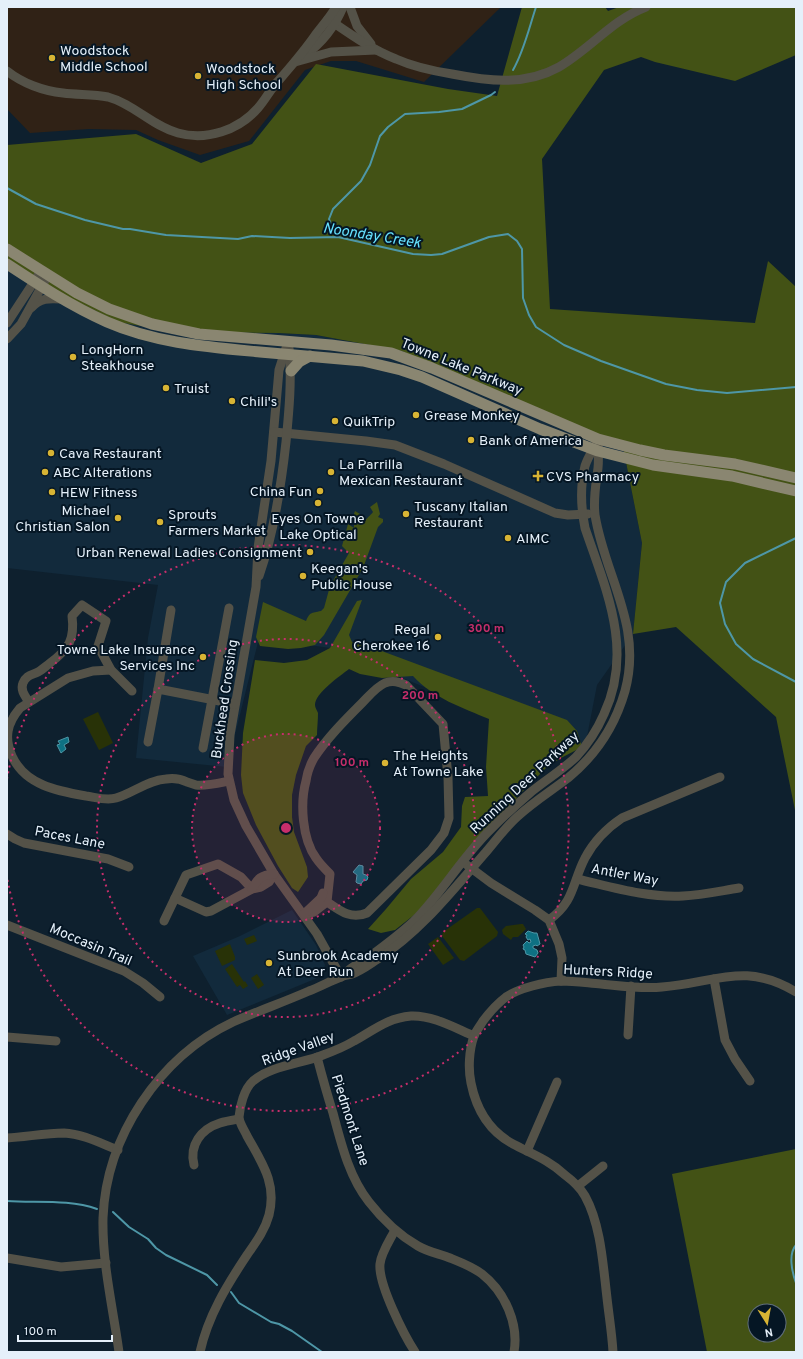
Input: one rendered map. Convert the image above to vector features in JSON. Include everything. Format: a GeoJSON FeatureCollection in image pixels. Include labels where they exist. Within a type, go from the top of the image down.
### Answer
{"type":"FeatureCollection","features":[{"type":"Feature","properties":{"kind":"main road","name":"Towne Lake Parkway"},"geometry":{"type":"LineString","coordinates":[[7,249],[77,293],[138,320],[199,334],[376,351],[406,358],[598,439],[664,455],[735,464],[796,478]]}},
{"type":"Feature","properties":{"kind":"main road","name":"Towne Lake Parkway"},"geometry":{"type":"LineString","coordinates":[[7,264],[63,300],[107,322],[143,334],[164,340],[210,347],[363,361],[401,370],[422,377],[595,451],[653,466],[732,476],[796,491]]}},
{"type":"Feature","properties":{"kind":"main road"},"geometry":{"type":"LineString","coordinates":[[291,371],[299,362],[310,356]]}},
{"type":"Feature","properties":{"kind":"street"},"geometry":{"type":"LineString","coordinates":[[332,21],[336,7]]}},
{"type":"Feature","properties":{"kind":"street"},"geometry":{"type":"LineString","coordinates":[[7,71],[25,82],[51,91],[112,98],[128,105],[167,129],[184,134],[201,135],[223,131],[246,119],[259,107],[273,86],[295,62],[318,44],[332,21],[343,7]]}},
{"type":"Feature","properties":{"kind":"street"},"geometry":{"type":"LineString","coordinates":[[350,7],[357,26],[377,50]]}},
{"type":"Feature","properties":{"kind":"street"},"geometry":{"type":"LineString","coordinates":[[332,21],[377,50],[406,63],[439,72],[496,80],[522,79],[540,75],[557,68],[625,17],[646,7]]}},
{"type":"Feature","properties":{"kind":"street"},"geometry":{"type":"LineString","coordinates":[[295,62],[331,52],[377,50]]}},
{"type":"Feature","properties":{"kind":"street"},"geometry":{"type":"LineString","coordinates":[[28,312],[38,284],[44,273]]}},
{"type":"Feature","properties":{"kind":"street"},"geometry":{"type":"LineString","coordinates":[[7,323],[38,284]]}},
{"type":"Feature","properties":{"kind":"street"},"geometry":{"type":"LineString","coordinates":[[7,339],[21,324],[33,306],[42,299],[53,298],[63,300]]}},
{"type":"Feature","properties":{"kind":"street","name":"Buckhead Crossing"},"geometry":{"type":"LineString","coordinates":[[256,587],[269,549],[282,478],[291,371],[287,354],[288,342]]}},
{"type":"Feature","properties":{"kind":"street","name":"Buckhead Crossing"},"geometry":{"type":"LineString","coordinates":[[287,354],[279,370],[274,432],[258,548],[256,587],[229,744],[229,781],[234,800],[242,818],[274,874],[304,914],[322,942],[341,977]]}},
{"type":"Feature","properties":{"kind":"street"},"geometry":{"type":"LineString","coordinates":[[274,432],[395,445],[444,464],[555,513],[568,515],[595,514]]}},
{"type":"Feature","properties":{"kind":"street","name":"Running Deer Parkway"},"geometry":{"type":"LineString","coordinates":[[341,977],[350,968],[378,950],[413,922],[486,834],[530,793],[565,767],[585,747],[599,726],[612,695],[617,664],[618,645],[611,610],[585,528],[583,514],[583,481],[585,465],[595,451],[598,439]]}},
{"type":"Feature","properties":{"kind":"street","name":"Running Deer Parkway"},"geometry":{"type":"LineString","coordinates":[[119,1352],[106,1263],[103,1230],[104,1207],[109,1178],[118,1150],[132,1118],[144,1099],[165,1072],[192,1048],[210,1035],[231,1023],[341,977],[353,974],[401,943],[424,922],[516,818],[570,776],[590,756],[605,737],[613,723],[626,687],[630,664],[629,632],[624,611],[602,544],[595,514],[594,492],[598,468],[595,451]]}},
{"type":"Feature","properties":{"kind":"street"},"geometry":{"type":"LineString","coordinates":[[29,702],[23,692],[23,683],[28,675],[37,672],[66,650],[71,642],[73,625],[72,616],[82,605],[106,621],[98,646],[111,670],[132,691]]}},
{"type":"Feature","properties":{"kind":"street"},"geometry":{"type":"LineString","coordinates":[[203,748],[228,608]]}},
{"type":"Feature","properties":{"kind":"street"},"geometry":{"type":"LineString","coordinates":[[148,742],[171,610]]}},
{"type":"Feature","properties":{"kind":"street"},"geometry":{"type":"LineString","coordinates":[[111,670],[92,671],[68,678],[20,708],[13,716],[7,733],[8,750],[22,771],[42,786],[106,800],[115,798],[158,780],[177,779],[195,785],[229,781]]}},
{"type":"Feature","properties":{"kind":"street"},"geometry":{"type":"LineString","coordinates":[[304,914],[314,912],[324,900],[330,874],[315,857],[307,841],[304,823],[303,803],[305,782],[314,759],[327,741],[374,691],[385,683],[392,681],[398,682],[406,685],[443,724],[448,777],[449,818],[444,833],[431,850],[367,913],[361,916],[345,914],[324,900]]}},
{"type":"Feature","properties":{"kind":"street"},"geometry":{"type":"LineString","coordinates":[[158,689],[235,704]]}},
{"type":"Feature","properties":{"kind":"street"},"geometry":{"type":"LineString","coordinates":[[549,920],[558,913],[570,896],[584,858],[592,846],[601,835],[615,823],[622,818],[720,777]]}},
{"type":"Feature","properties":{"kind":"street","name":"Paces Lane"},"geometry":{"type":"LineString","coordinates":[[7,834],[24,843],[108,859],[129,867]]}},
{"type":"Feature","properties":{"kind":"street"},"geometry":{"type":"LineString","coordinates":[[463,862],[491,883],[549,920],[559,944],[562,958],[561,981]]}},
{"type":"Feature","properties":{"kind":"street"},"geometry":{"type":"LineString","coordinates":[[164,921],[186,875],[218,864],[240,877],[252,889]]}},
{"type":"Feature","properties":{"kind":"street"},"geometry":{"type":"LineString","coordinates":[[175,898],[206,912],[252,889],[261,887],[269,882],[274,874]]}},
{"type":"Feature","properties":{"kind":"street","name":"Antler Way"},"geometry":{"type":"LineString","coordinates":[[577,879],[621,890],[653,895],[683,896],[738,888]]}},
{"type":"Feature","properties":{"kind":"street","name":"Moccasin Trail"},"geometry":{"type":"LineString","coordinates":[[7,925],[124,971],[143,983],[160,997]]}},
{"type":"Feature","properties":{"kind":"street","name":"Hunters Ridge"},"geometry":{"type":"LineString","coordinates":[[613,1352],[604,1276],[595,1221],[591,1208],[578,1186],[551,1162],[512,1143],[498,1133],[488,1123],[476,1102],[470,1076],[474,1036],[486,1016],[505,997],[534,986],[561,981],[662,987],[741,975],[767,978],[796,992]]}},
{"type":"Feature","properties":{"kind":"street"},"geometry":{"type":"LineString","coordinates":[[714,979],[725,1040],[735,1059],[750,1081]]}},
{"type":"Feature","properties":{"kind":"street"},"geometry":{"type":"LineString","coordinates":[[628,1034],[631,986]]}},
{"type":"Feature","properties":{"kind":"street","name":"Ridge Valley"},"geometry":{"type":"LineString","coordinates":[[239,1119],[242,1099],[251,1082],[267,1072],[317,1057],[354,1041],[385,1022],[404,1017],[424,1017],[474,1036]]}},
{"type":"Feature","properties":{"kind":"street"},"geometry":{"type":"LineString","coordinates":[[7,1036],[56,1041]]}},
{"type":"Feature","properties":{"kind":"street","name":"Piedmont Lane"},"geometry":{"type":"LineString","coordinates":[[317,1057],[344,1152],[358,1185],[369,1202],[395,1230],[418,1246],[450,1258],[475,1270],[490,1281],[502,1296],[511,1314],[515,1335],[514,1352]]}},
{"type":"Feature","properties":{"kind":"street"},"geometry":{"type":"LineString","coordinates":[[527,1151],[557,1082]]}},
{"type":"Feature","properties":{"kind":"street"},"geometry":{"type":"LineString","coordinates":[[194,1165],[192,1156],[193,1147],[198,1138],[220,1122],[239,1119],[263,1163],[272,1189],[269,1214],[259,1238],[214,1310],[209,1320],[200,1352]]}},
{"type":"Feature","properties":{"kind":"street"},"geometry":{"type":"LineString","coordinates":[[7,1138],[71,1134],[86,1137],[118,1150]]}},
{"type":"Feature","properties":{"kind":"street"},"geometry":{"type":"LineString","coordinates":[[578,1186],[602,1166]]}},
{"type":"Feature","properties":{"kind":"street"},"geometry":{"type":"LineString","coordinates":[[395,1230],[380,1263],[382,1281],[403,1331],[415,1352]]}},
{"type":"Feature","properties":{"kind":"street"},"geometry":{"type":"LineString","coordinates":[[7,1258],[61,1267],[106,1263]]}},
{"type":"Feature","properties":{"kind":"shaded area","name":"Woodstock High School"},"geometry":{"type":"Polygon","coordinates":[[[7,7],[501,7],[424,82],[356,61],[331,61],[305,70],[249,141],[200,155],[158,140],[136,130],[89,129],[30,133],[7,109],[7,7]]]}},
{"type":"Feature","properties":{"kind":"shaded area"},"geometry":{"type":"Polygon","coordinates":[[[7,267],[278,333],[316,335],[402,351],[454,378],[623,447],[642,543],[633,634],[597,685],[584,752],[330,648],[259,638],[227,767],[136,758],[148,638],[158,585],[7,568],[7,267]]]}},
{"type":"Feature","properties":{"kind":"shaded area"},"geometry":{"type":"Polygon","coordinates":[[[292,910],[316,945],[325,965],[323,973],[315,979],[227,1015],[193,956],[240,936],[292,910]]]}},
{"type":"Feature","properties":{"kind":"green space"},"geometry":{"type":"Polygon","coordinates":[[[522,7],[605,7],[608,11],[619,7],[796,7],[796,55],[735,81],[655,62],[641,57],[604,70],[542,159],[550,309],[755,323],[768,261],[796,287],[796,815],[776,717],[676,627],[633,634],[642,543],[623,447],[454,378],[402,351],[316,335],[176,332],[118,322],[7,267],[7,145],[136,134],[201,163],[252,144],[316,64],[448,89],[497,96],[522,7]]]}},
{"type":"Feature","properties":{"kind":"green space"},"geometry":{"type":"Polygon","coordinates":[[[377,502],[380,514],[378,517],[383,519],[383,522],[378,527],[363,568],[324,635],[315,645],[301,648],[288,649],[260,646],[256,637],[263,602],[306,621],[311,613],[321,611],[324,608],[330,586],[349,553],[342,546],[348,524],[354,528],[355,511],[360,514],[361,522],[364,523],[373,512],[370,507],[377,502]]]}},
{"type":"Feature","properties":{"kind":"green space"},"geometry":{"type":"Polygon","coordinates":[[[362,600],[349,635],[352,642],[371,647],[567,720],[577,731],[582,747],[547,767],[524,790],[428,904],[395,930],[381,933],[368,929],[411,879],[443,852],[461,827],[462,806],[465,797],[488,796],[486,767],[489,719],[439,696],[421,684],[413,676],[382,678],[360,674],[349,669],[323,690],[316,700],[315,706],[318,713],[317,735],[306,746],[296,775],[292,795],[294,832],[307,867],[308,877],[298,892],[292,888],[278,866],[256,825],[243,793],[241,775],[243,733],[255,660],[284,663],[307,660],[330,648],[357,601],[362,600]]]}},
{"type":"Feature","properties":{"kind":"green space"},"geometry":{"type":"Polygon","coordinates":[[[98,712],[113,743],[99,750],[83,719],[98,712]]]}},
{"type":"Feature","properties":{"kind":"green space"},"geometry":{"type":"Polygon","coordinates":[[[477,908],[480,908],[498,932],[497,936],[464,961],[460,960],[442,936],[443,932],[477,908]]]}},
{"type":"Feature","properties":{"kind":"green space"},"geometry":{"type":"Polygon","coordinates":[[[523,924],[526,929],[518,937],[513,937],[511,940],[503,934],[502,930],[506,926],[523,924]]]}},
{"type":"Feature","properties":{"kind":"green space"},"geometry":{"type":"Polygon","coordinates":[[[254,935],[257,941],[247,945],[244,939],[254,935]]]}},
{"type":"Feature","properties":{"kind":"green space"},"geometry":{"type":"Polygon","coordinates":[[[438,937],[454,958],[443,965],[428,944],[438,937]]]}},
{"type":"Feature","properties":{"kind":"green space"},"geometry":{"type":"Polygon","coordinates":[[[230,944],[235,960],[222,966],[215,951],[230,944]]]}},
{"type":"Feature","properties":{"kind":"green space"},"geometry":{"type":"Polygon","coordinates":[[[232,964],[248,986],[243,989],[240,985],[237,987],[225,969],[232,964]]]}},
{"type":"Feature","properties":{"kind":"green space"},"geometry":{"type":"Polygon","coordinates":[[[257,974],[264,985],[258,989],[251,978],[257,974]]]}},
{"type":"Feature","properties":{"kind":"green space"},"geometry":{"type":"Polygon","coordinates":[[[796,1149],[796,1352],[707,1352],[672,1174],[796,1149]]]}},
{"type":"Feature","properties":{"kind":"water"},"geometry":{"type":"Polygon","coordinates":[[[68,737],[69,742],[64,745],[66,749],[61,753],[57,745],[60,744],[58,741],[68,737]]]}},
{"type":"Feature","properties":{"kind":"water"},"geometry":{"type":"Polygon","coordinates":[[[359,865],[363,866],[363,874],[368,877],[367,880],[363,881],[361,884],[356,882],[357,875],[353,872],[359,865]]]}},
{"type":"Feature","properties":{"kind":"water"},"geometry":{"type":"Polygon","coordinates":[[[528,931],[537,933],[540,944],[533,946],[538,953],[535,957],[526,954],[525,950],[523,949],[523,945],[527,941],[529,943],[531,942],[525,934],[528,931]]]}},
{"type":"Feature","properties":{"kind":"waterway"},"geometry":{"type":"LineString","coordinates":[[513,70],[523,47],[536,7]]}},
{"type":"Feature","properties":{"kind":"waterway"},"geometry":{"type":"LineString","coordinates":[[338,237],[333,230],[329,219],[333,209],[361,181],[370,165],[380,136],[388,127],[405,114],[462,109],[495,92]]}},
{"type":"Feature","properties":{"kind":"waterway","name":"Noonday Creek"},"geometry":{"type":"LineString","coordinates":[[7,188],[36,204],[85,220],[123,229],[166,235],[238,239],[252,236],[290,238],[338,237],[413,254],[431,255],[442,254],[489,237],[508,234],[517,241],[522,249],[523,298],[529,315],[536,327],[564,345],[601,361],[666,384],[697,390],[727,393],[796,387]]}},
{"type":"Feature","properties":{"kind":"waterway","name":"Noonday Creek"},"geometry":{"type":"LineString","coordinates":[[796,538],[745,563],[726,582],[720,603],[725,624],[736,644],[753,659],[796,682]]}},
{"type":"Feature","properties":{"kind":"waterway"},"geometry":{"type":"LineString","coordinates":[[7,1201],[64,1203],[97,1209]]}},
{"type":"Feature","properties":{"kind":"waterway"},"geometry":{"type":"LineString","coordinates":[[113,1212],[129,1227],[148,1239],[156,1248],[166,1255],[207,1275],[217,1285]]}},
{"type":"Feature","properties":{"kind":"waterway","name":"Noonday Creek"},"geometry":{"type":"LineString","coordinates":[[796,1245],[791,1258],[796,1283]]}},
{"type":"Feature","properties":{"kind":"waterway"},"geometry":{"type":"LineString","coordinates":[[231,1292],[239,1303],[271,1322],[279,1324],[292,1331],[322,1352]]}},
{"type":"Feature","properties":{"kind":"place","name":"Woodstock Middle School"},"geometry":{"type":"Point","coordinates":[52,58]}},
{"type":"Feature","properties":{"kind":"place","name":"Woodstock High School"},"geometry":{"type":"Point","coordinates":[198,76]}},
{"type":"Feature","properties":{"kind":"place","name":"LongHorn Steakhouse"},"geometry":{"type":"Point","coordinates":[73,357]}},
{"type":"Feature","properties":{"kind":"place","name":"Truist"},"geometry":{"type":"Point","coordinates":[166,388]}},
{"type":"Feature","properties":{"kind":"place","name":"Chili's"},"geometry":{"type":"Point","coordinates":[232,401]}},
{"type":"Feature","properties":{"kind":"place","name":"Grease Monkey"},"geometry":{"type":"Point","coordinates":[416,415]}},
{"type":"Feature","properties":{"kind":"place","name":"QuikTrip"},"geometry":{"type":"Point","coordinates":[335,421]}},
{"type":"Feature","properties":{"kind":"place","name":"Bank of America"},"geometry":{"type":"Point","coordinates":[471,440]}},
{"type":"Feature","properties":{"kind":"place","name":"Cava Restaurant"},"geometry":{"type":"Point","coordinates":[51,453]}},
{"type":"Feature","properties":{"kind":"place","name":"ABC Alterations"},"geometry":{"type":"Point","coordinates":[45,472]}},
{"type":"Feature","properties":{"kind":"place","name":"La Parrilla Mexican Restaurant"},"geometry":{"type":"Point","coordinates":[331,472]}},
{"type":"Feature","properties":{"kind":"place","name":"CVS Pharmacy"},"geometry":{"type":"Point","coordinates":[538,476]}},
{"type":"Feature","properties":{"kind":"place","name":"China Fun"},"geometry":{"type":"Point","coordinates":[320,491]}},
{"type":"Feature","properties":{"kind":"place","name":"HEW Fitness"},"geometry":{"type":"Point","coordinates":[52,492]}},
{"type":"Feature","properties":{"kind":"place","name":"Eyes On Towne Lake Optical"},"geometry":{"type":"Point","coordinates":[318,503]}},
{"type":"Feature","properties":{"kind":"place","name":"Tuscany Italian Restaurant"},"geometry":{"type":"Point","coordinates":[406,514]}},
{"type":"Feature","properties":{"kind":"place","name":"Michael Christian Salon"},"geometry":{"type":"Point","coordinates":[118,518]}},
{"type":"Feature","properties":{"kind":"place","name":"Sprouts Farmers Market"},"geometry":{"type":"Point","coordinates":[160,522]}},
{"type":"Feature","properties":{"kind":"place","name":"AIMC"},"geometry":{"type":"Point","coordinates":[508,538]}},
{"type":"Feature","properties":{"kind":"place","name":"Urban Renewal Ladies Consignment"},"geometry":{"type":"Point","coordinates":[310,552]}},
{"type":"Feature","properties":{"kind":"place","name":"Keegan's Public House"},"geometry":{"type":"Point","coordinates":[303,576]}},
{"type":"Feature","properties":{"kind":"place","name":"Regal Cherokee 16"},"geometry":{"type":"Point","coordinates":[438,637]}},
{"type":"Feature","properties":{"kind":"place","name":"Towne Lake Insurance Services Inc"},"geometry":{"type":"Point","coordinates":[203,657]}},
{"type":"Feature","properties":{"kind":"place","name":"The Heights At Towne Lake"},"geometry":{"type":"Point","coordinates":[385,763]}},
{"type":"Feature","properties":{"kind":"place","name":"Sunbrook Academy At Deer Run"},"geometry":{"type":"Point","coordinates":[269,963]}}]}
